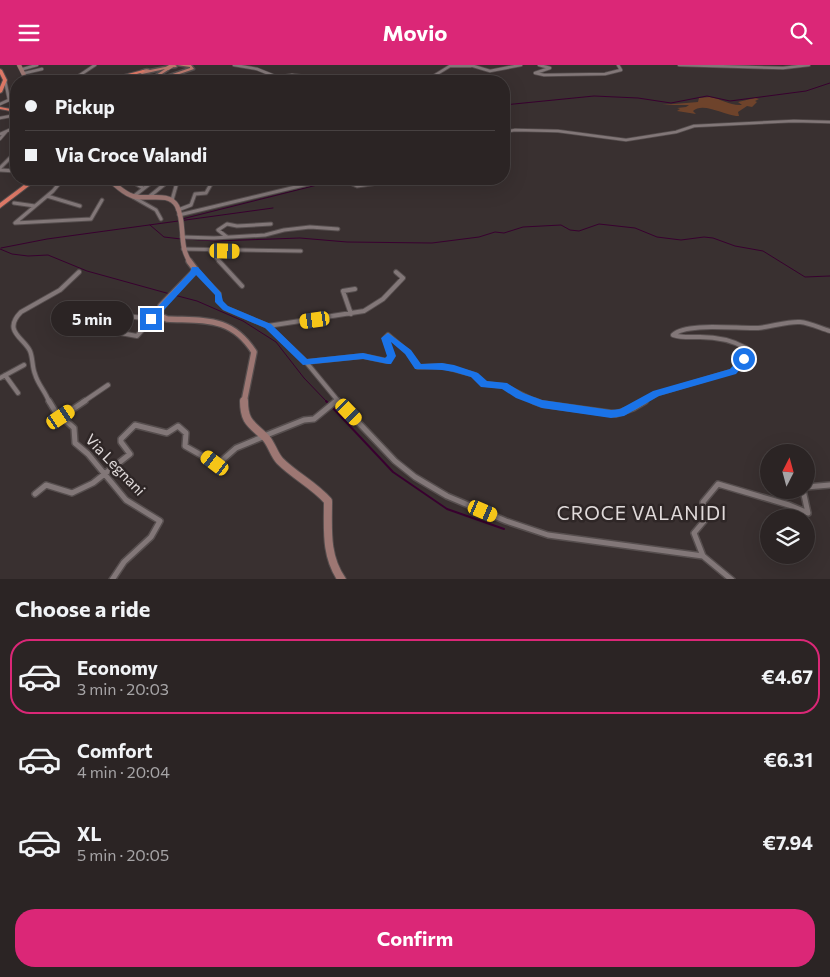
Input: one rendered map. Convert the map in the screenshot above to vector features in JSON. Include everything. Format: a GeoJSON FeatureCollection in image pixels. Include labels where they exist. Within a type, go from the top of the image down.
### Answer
{"type":"FeatureCollection","features":[{"type":"Feature","properties":{"kind":"highway"},"geometry":{"type":"LineString","coordinates":[[0,71],[6,80],[0,91]]}},
{"type":"Feature","properties":{"kind":"highway"},"geometry":{"type":"LineString","coordinates":[[0,71],[3,81],[0,91]]}},
{"type":"Feature","properties":{"kind":"highway"},"geometry":{"type":"LineString","coordinates":[[130,75],[143,72]]}},
{"type":"Feature","properties":{"kind":"highway"},"geometry":{"type":"LineString","coordinates":[[0,205],[25,185]]}},
{"type":"Feature","properties":{"kind":"main road"},"geometry":{"type":"LineString","coordinates":[[145,75],[143,72],[174,66],[188,65],[192,69],[176,75]]}},
{"type":"Feature","properties":{"kind":"main road"},"geometry":{"type":"LineString","coordinates":[[160,75],[174,66]]}},
{"type":"Feature","properties":{"kind":"street"},"geometry":{"type":"LineString","coordinates":[[20,66],[37,65]]}},
{"type":"Feature","properties":{"kind":"street"},"geometry":{"type":"LineString","coordinates":[[80,75],[95,65]]}},
{"type":"Feature","properties":{"kind":"street"},"geometry":{"type":"LineString","coordinates":[[234,65],[273,75]]}},
{"type":"Feature","properties":{"kind":"street"},"geometry":{"type":"LineString","coordinates":[[436,75],[450,67],[470,65],[478,70],[493,73],[521,65]]}},
{"type":"Feature","properties":{"kind":"street"},"geometry":{"type":"LineString","coordinates":[[539,65],[550,68],[535,73],[538,75],[609,73],[621,69],[618,65]]}},
{"type":"Feature","properties":{"kind":"street"},"geometry":{"type":"LineString","coordinates":[[679,65],[783,68],[809,65]]}},
{"type":"Feature","properties":{"kind":"street"},"geometry":{"type":"LineString","coordinates":[[20,66],[25,73],[42,69]]}},
{"type":"Feature","properties":{"kind":"street"},"geometry":{"type":"LineString","coordinates":[[284,75],[290,73],[298,75]]}},
{"type":"Feature","properties":{"kind":"street"},"geometry":{"type":"LineString","coordinates":[[0,107],[9,100],[6,80]]}},
{"type":"Feature","properties":{"kind":"street"},"geometry":{"type":"LineString","coordinates":[[510,131],[553,131],[626,140],[676,132],[694,126],[794,121],[830,122]]}},
{"type":"Feature","properties":{"kind":"street"},"geometry":{"type":"LineString","coordinates":[[0,133],[10,130]]}},
{"type":"Feature","properties":{"kind":"street"},"geometry":{"type":"LineString","coordinates":[[0,139],[6,132]]}},
{"type":"Feature","properties":{"kind":"street"},"geometry":{"type":"LineString","coordinates":[[0,169],[10,158]]}},
{"type":"Feature","properties":{"kind":"street"},"geometry":{"type":"LineString","coordinates":[[57,185],[16,223],[91,219],[102,200]]}},
{"type":"Feature","properties":{"kind":"street"},"geometry":{"type":"LineString","coordinates":[[117,185],[156,209],[161,219]]}},
{"type":"Feature","properties":{"kind":"street"},"geometry":{"type":"LineString","coordinates":[[138,185],[143,188]]}},
{"type":"Feature","properties":{"kind":"street"},"geometry":{"type":"LineString","coordinates":[[133,196],[147,185]]}},
{"type":"Feature","properties":{"kind":"street"},"geometry":{"type":"LineString","coordinates":[[150,196],[164,185]]}},
{"type":"Feature","properties":{"kind":"street"},"geometry":{"type":"LineString","coordinates":[[176,185],[172,200],[179,214],[183,249],[195,269],[218,294],[219,302],[225,308],[268,326],[306,362],[337,400],[396,461],[415,477],[447,495],[490,515],[548,535],[703,555]]}},
{"type":"Feature","properties":{"kind":"street"},"geometry":{"type":"LineString","coordinates":[[179,214],[191,205],[195,194],[206,193],[211,185]]}},
{"type":"Feature","properties":{"kind":"street"},"geometry":{"type":"LineString","coordinates":[[179,214],[303,185]]}},
{"type":"Feature","properties":{"kind":"street"},"geometry":{"type":"LineString","coordinates":[[47,196],[58,199],[63,204],[80,206]]}},
{"type":"Feature","properties":{"kind":"street"},"geometry":{"type":"LineString","coordinates":[[133,196],[150,196],[172,200]]}},
{"type":"Feature","properties":{"kind":"street"},"geometry":{"type":"LineString","coordinates":[[14,203],[35,206]]}},
{"type":"Feature","properties":{"kind":"street"},"geometry":{"type":"LineString","coordinates":[[227,237],[218,229],[227,224],[237,226],[271,225]]}},
{"type":"Feature","properties":{"kind":"street"},"geometry":{"type":"LineString","coordinates":[[182,239],[265,235],[284,230],[310,227],[338,229]]}},
{"type":"Feature","properties":{"kind":"street"},"geometry":{"type":"LineString","coordinates":[[183,249],[300,251]]}},
{"type":"Feature","properties":{"kind":"street"},"geometry":{"type":"LineString","coordinates":[[209,250],[242,286]]}},
{"type":"Feature","properties":{"kind":"street"},"geometry":{"type":"LineString","coordinates":[[114,332],[137,336],[195,269]]}},
{"type":"Feature","properties":{"kind":"street","name":"Via Legnani"},"geometry":{"type":"LineString","coordinates":[[79,272],[60,290],[21,311],[16,317],[16,336],[30,351],[34,373],[50,404],[74,428],[75,443],[88,454],[126,499],[159,520],[160,524],[141,547],[125,561],[112,579]]}},
{"type":"Feature","properties":{"kind":"street"},"geometry":{"type":"LineString","coordinates":[[268,326],[364,311],[383,299],[403,278],[396,272]]}},
{"type":"Feature","properties":{"kind":"street"},"geometry":{"type":"LineString","coordinates":[[351,314],[343,291],[355,289]]}},
{"type":"Feature","properties":{"kind":"street"},"geometry":{"type":"LineString","coordinates":[[159,311],[160,316],[166,319],[218,322],[235,332],[251,347],[254,352],[244,399],[244,414],[249,423],[264,436],[279,460],[322,494],[328,501],[328,550],[334,569],[342,579]]}},
{"type":"Feature","properties":{"kind":"street"},"geometry":{"type":"LineString","coordinates":[[119,315],[151,319]]}},
{"type":"Feature","properties":{"kind":"street"},"geometry":{"type":"LineString","coordinates":[[306,362],[363,356],[388,361],[391,356],[385,338],[388,335],[408,352],[418,367],[442,366],[475,375],[485,384],[504,385],[520,395],[542,404],[616,414],[633,408],[656,393],[733,371],[749,355],[746,348],[731,342],[704,337],[678,337],[673,335],[676,332],[693,328],[757,328],[792,322],[801,322],[830,331]]}},
{"type":"Feature","properties":{"kind":"street"},"geometry":{"type":"LineString","coordinates":[[0,378],[24,365]]}},
{"type":"Feature","properties":{"kind":"street"},"geometry":{"type":"LineString","coordinates":[[5,375],[18,393]]}},
{"type":"Feature","properties":{"kind":"street"},"geometry":{"type":"LineString","coordinates":[[61,417],[108,385]]}},
{"type":"Feature","properties":{"kind":"street"},"geometry":{"type":"LineString","coordinates":[[35,494],[46,485],[71,493],[78,493],[130,454],[121,442],[121,439],[135,425],[146,426],[161,433],[166,433],[178,426],[186,433],[185,446],[215,463],[219,463],[236,448],[304,420],[314,419],[337,400]]}},
{"type":"Feature","properties":{"kind":"street"},"geometry":{"type":"LineString","coordinates":[[732,579],[703,555],[694,539],[694,533],[706,520],[703,502],[715,485],[721,484],[760,497]]}},
{"type":"Feature","properties":{"kind":"street"},"geometry":{"type":"LineString","coordinates":[[815,486],[830,485]]}},
{"type":"Feature","properties":{"kind":"street"},"geometry":{"type":"LineString","coordinates":[[770,499],[793,504],[808,513],[804,499]]}},
{"type":"Feature","properties":{"kind":"shaded area"},"geometry":{"type":"Polygon","coordinates":[[[710,97],[738,105],[742,105],[738,102],[755,98],[759,99],[755,101],[757,102],[752,107],[747,106],[738,112],[739,116],[708,108],[693,111],[696,114],[677,111],[680,109],[677,108],[689,105],[662,105],[698,102],[699,98],[710,97]]]}},
{"type":"Feature","properties":{"kind":"waterway"},"geometry":{"type":"LineString","coordinates":[[510,104],[594,96],[638,98],[671,103],[707,96],[730,101],[806,91],[830,83]]}},
{"type":"Feature","properties":{"kind":"waterway"},"geometry":{"type":"LineString","coordinates":[[182,219],[317,185]]}},
{"type":"Feature","properties":{"kind":"waterway"},"geometry":{"type":"LineString","coordinates":[[1,248],[47,239],[273,208]]}},
{"type":"Feature","properties":{"kind":"waterway"},"geometry":{"type":"LineString","coordinates":[[185,239],[216,241],[300,238],[347,242],[432,243],[479,237],[495,232],[504,233],[523,227],[561,225],[570,230],[579,231],[599,224],[635,228],[657,237],[681,240],[704,237],[713,238],[735,246],[763,251],[805,277],[830,276]]}},
{"type":"Feature","properties":{"kind":"waterway"},"geometry":{"type":"LineString","coordinates":[[150,225],[164,237],[181,239]]}},
{"type":"Feature","properties":{"kind":"waterway"},"geometry":{"type":"LineString","coordinates":[[0,249],[12,254],[28,256],[48,255],[87,271],[170,294]]}},
{"type":"Feature","properties":{"kind":"waterway"},"geometry":{"type":"LineString","coordinates":[[174,295],[197,301],[243,321],[276,342],[304,378],[327,402]]}},
{"type":"Feature","properties":{"kind":"waterway"},"geometry":{"type":"LineString","coordinates":[[331,406],[393,472],[447,509],[504,529]]}},
{"type":"Feature","properties":{"kind":"district","name":"CROCE VALANIDI"},"geometry":{"type":"Point","coordinates":[642,513]}},
{"type":"Feature","properties":{"kind":"route"},"geometry":{"type":"LineString","coordinates":[[151,319],[195,269],[218,294],[219,302],[225,308],[268,326],[306,362],[316,363],[363,356],[384,362],[388,361],[391,359],[391,356],[385,338],[388,335],[408,352],[412,361],[418,367],[442,366],[475,375],[481,383],[504,385],[531,401],[611,414],[621,413],[633,408],[656,393],[733,371],[744,359]]}}]}
